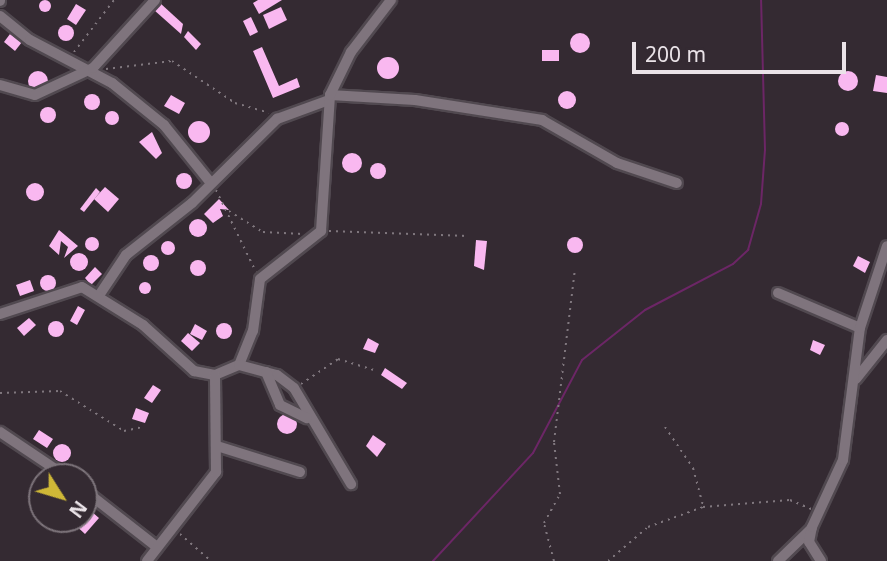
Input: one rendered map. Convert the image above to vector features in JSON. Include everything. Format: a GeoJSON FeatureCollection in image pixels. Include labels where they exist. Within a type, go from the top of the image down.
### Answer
{"type":"FeatureCollection","features":[{"type":"Feature","properties":{"kind":"street"},"geometry":{"type":"LineString","coordinates":[[0,85],[35,95],[92,71],[155,0]]}},
{"type":"Feature","properties":{"kind":"street"},"geometry":{"type":"LineString","coordinates":[[239,365],[253,331],[260,279],[321,231],[329,97],[351,52],[391,0]]}},
{"type":"Feature","properties":{"kind":"street"},"geometry":{"type":"LineString","coordinates":[[0,16],[68,61],[92,71],[164,125],[210,182]]}},
{"type":"Feature","properties":{"kind":"street"},"geometry":{"type":"LineString","coordinates":[[100,294],[126,255],[277,119],[329,97],[542,120],[617,163],[677,183]]}},
{"type":"Feature","properties":{"kind":"street"},"geometry":{"type":"LineString","coordinates":[[821,561],[809,542],[812,527],[843,460],[860,328],[887,246]]}},
{"type":"Feature","properties":{"kind":"street"},"geometry":{"type":"LineString","coordinates":[[0,314],[66,288],[100,294],[194,370],[215,375],[239,365],[265,372],[294,388],[307,418],[351,484]]}},
{"type":"Feature","properties":{"kind":"street"},"geometry":{"type":"LineString","coordinates":[[778,293],[860,328]]}},
{"type":"Feature","properties":{"kind":"street"},"geometry":{"type":"LineString","coordinates":[[855,379],[887,340]]}},
{"type":"Feature","properties":{"kind":"street"},"geometry":{"type":"LineString","coordinates":[[265,372],[280,405],[307,418]]}},
{"type":"Feature","properties":{"kind":"street"},"geometry":{"type":"LineString","coordinates":[[147,561],[210,485],[217,446],[215,375]]}},
{"type":"Feature","properties":{"kind":"street"},"geometry":{"type":"LineString","coordinates":[[0,432],[46,463]]}},
{"type":"Feature","properties":{"kind":"street"},"geometry":{"type":"LineString","coordinates":[[217,446],[300,472]]}},
{"type":"Feature","properties":{"kind":"street"},"geometry":{"type":"LineString","coordinates":[[98,501],[157,547]]}},
{"type":"Feature","properties":{"kind":"street"},"geometry":{"type":"LineString","coordinates":[[778,561],[812,527]]}},
{"type":"Feature","properties":{"kind":"path"},"geometry":{"type":"LineString","coordinates":[[68,61],[114,0]]}},
{"type":"Feature","properties":{"kind":"path"},"geometry":{"type":"LineString","coordinates":[[92,71],[119,64],[172,61],[235,103],[260,105],[277,119]]}},
{"type":"Feature","properties":{"kind":"path"},"geometry":{"type":"LineString","coordinates":[[210,182],[229,211],[260,279]]}},
{"type":"Feature","properties":{"kind":"path"},"geometry":{"type":"LineString","coordinates":[[229,211],[263,232],[321,231],[468,236]]}},
{"type":"Feature","properties":{"kind":"path"},"geometry":{"type":"LineString","coordinates":[[554,561],[544,523],[560,494],[554,442],[575,269]]}},
{"type":"Feature","properties":{"kind":"path"},"geometry":{"type":"LineString","coordinates":[[294,388],[338,359],[377,370]]}},
{"type":"Feature","properties":{"kind":"path"},"geometry":{"type":"LineString","coordinates":[[0,393],[60,391],[124,431],[143,427]]}},
{"type":"Feature","properties":{"kind":"path"},"geometry":{"type":"LineString","coordinates":[[664,427],[692,468],[703,507]]}},
{"type":"Feature","properties":{"kind":"path"},"geometry":{"type":"LineString","coordinates":[[608,561],[648,527],[703,507],[790,500],[818,512]]}},
{"type":"Feature","properties":{"kind":"path"},"geometry":{"type":"LineString","coordinates":[[174,528],[211,561]]}},
{"type":"Feature","properties":{"kind":"building"},"geometry":{"type":"Polygon","coordinates":[[[45,0],[51,6],[45,12],[39,6],[45,0]]]}},
{"type":"Feature","properties":{"kind":"building"},"geometry":{"type":"Polygon","coordinates":[[[258,0],[282,0],[259,14],[253,3],[258,0]]]}},
{"type":"Feature","properties":{"kind":"building"},"geometry":{"type":"Polygon","coordinates":[[[160,3],[183,24],[181,34],[154,10],[160,3]]]}},
{"type":"Feature","properties":{"kind":"building"},"geometry":{"type":"Polygon","coordinates":[[[76,4],[86,10],[76,25],[67,19],[76,4]]]}},
{"type":"Feature","properties":{"kind":"building"},"geometry":{"type":"Polygon","coordinates":[[[281,7],[287,20],[269,29],[263,15],[281,7]]]}},
{"type":"Feature","properties":{"kind":"building"},"geometry":{"type":"Polygon","coordinates":[[[251,17],[258,32],[250,36],[243,21],[251,17]]]}},
{"type":"Feature","properties":{"kind":"building"},"geometry":{"type":"Polygon","coordinates":[[[63,25],[69,25],[74,33],[72,39],[63,41],[58,36],[58,30],[63,25]]]}},
{"type":"Feature","properties":{"kind":"building"},"geometry":{"type":"Polygon","coordinates":[[[188,31],[201,44],[196,50],[184,37],[188,31]]]}},
{"type":"Feature","properties":{"kind":"building"},"geometry":{"type":"Polygon","coordinates":[[[580,33],[587,36],[590,43],[587,50],[580,53],[573,50],[570,43],[573,36],[580,33]]]}},
{"type":"Feature","properties":{"kind":"building"},"geometry":{"type":"Polygon","coordinates":[[[10,34],[22,42],[15,51],[4,42],[10,34]]]}},
{"type":"Feature","properties":{"kind":"building"},"geometry":{"type":"Polygon","coordinates":[[[262,47],[279,86],[297,78],[300,87],[273,98],[253,51],[262,47]]]}},
{"type":"Feature","properties":{"kind":"building"},"geometry":{"type":"Polygon","coordinates":[[[542,50],[559,50],[559,61],[542,61],[542,50]]]}},
{"type":"Feature","properties":{"kind":"building"},"geometry":{"type":"Polygon","coordinates":[[[388,57],[396,60],[399,68],[396,76],[388,79],[380,76],[377,68],[380,60],[388,57]]]}},
{"type":"Feature","properties":{"kind":"building"},"geometry":{"type":"Polygon","coordinates":[[[38,71],[45,74],[48,81],[45,88],[38,91],[31,88],[28,81],[31,74],[38,71]]]}},
{"type":"Feature","properties":{"kind":"building"},"geometry":{"type":"Polygon","coordinates":[[[848,71],[855,74],[858,81],[855,88],[848,91],[841,88],[838,81],[841,74],[848,71]]]}},
{"type":"Feature","properties":{"kind":"building"},"geometry":{"type":"Polygon","coordinates":[[[876,75],[887,77],[887,93],[873,91],[876,75]]]}},
{"type":"Feature","properties":{"kind":"building"},"geometry":{"type":"Polygon","coordinates":[[[567,91],[573,94],[576,100],[573,106],[567,109],[561,106],[558,100],[561,94],[567,91]]]}},
{"type":"Feature","properties":{"kind":"building"},"geometry":{"type":"Polygon","coordinates":[[[92,94],[100,102],[92,110],[84,102],[92,94]]]}},
{"type":"Feature","properties":{"kind":"building"},"geometry":{"type":"Polygon","coordinates":[[[171,95],[185,103],[179,114],[164,106],[171,95]]]}},
{"type":"Feature","properties":{"kind":"building"},"geometry":{"type":"Polygon","coordinates":[[[48,107],[54,109],[54,121],[48,123],[42,121],[40,115],[42,109],[48,107]]]}},
{"type":"Feature","properties":{"kind":"building"},"geometry":{"type":"Polygon","coordinates":[[[109,111],[115,111],[119,118],[115,125],[109,125],[105,121],[105,115],[109,111]]]}},
{"type":"Feature","properties":{"kind":"building"},"geometry":{"type":"Polygon","coordinates":[[[199,121],[207,124],[210,132],[207,140],[199,143],[191,140],[188,132],[191,124],[199,121]]]}},
{"type":"Feature","properties":{"kind":"building"},"geometry":{"type":"Polygon","coordinates":[[[839,122],[845,122],[849,129],[845,136],[839,136],[835,132],[835,126],[839,122]]]}},
{"type":"Feature","properties":{"kind":"building"},"geometry":{"type":"Polygon","coordinates":[[[152,132],[162,153],[156,159],[139,142],[152,132]]]}},
{"type":"Feature","properties":{"kind":"building"},"geometry":{"type":"Polygon","coordinates":[[[352,153],[359,156],[362,163],[359,170],[352,173],[345,170],[342,163],[345,156],[352,153]]]}},
{"type":"Feature","properties":{"kind":"building"},"geometry":{"type":"Polygon","coordinates":[[[378,163],[384,165],[384,177],[378,179],[372,177],[370,171],[372,165],[378,163]]]}},
{"type":"Feature","properties":{"kind":"building"},"geometry":{"type":"Polygon","coordinates":[[[184,173],[190,175],[190,187],[184,189],[178,187],[176,181],[178,175],[184,173]]]}},
{"type":"Feature","properties":{"kind":"building"},"geometry":{"type":"Polygon","coordinates":[[[35,183],[41,186],[44,192],[41,198],[35,201],[29,198],[26,192],[29,186],[35,183]]]}},
{"type":"Feature","properties":{"kind":"building"},"geometry":{"type":"Polygon","coordinates":[[[105,187],[119,199],[108,212],[94,199],[105,187]]]}},
{"type":"Feature","properties":{"kind":"building"},"geometry":{"type":"Polygon","coordinates":[[[96,188],[100,192],[84,212],[80,209],[96,188]]]}},
{"type":"Feature","properties":{"kind":"building"},"geometry":{"type":"Polygon","coordinates":[[[219,199],[229,210],[220,209],[223,216],[213,223],[204,214],[219,199]]]}},
{"type":"Feature","properties":{"kind":"building"},"geometry":{"type":"Polygon","coordinates":[[[198,219],[204,222],[207,228],[204,234],[198,237],[192,234],[189,228],[192,222],[198,219]]]}},
{"type":"Feature","properties":{"kind":"building"},"geometry":{"type":"Polygon","coordinates":[[[59,230],[78,246],[64,258],[68,247],[61,241],[59,255],[49,246],[59,230]]]}},
{"type":"Feature","properties":{"kind":"building"},"geometry":{"type":"Polygon","coordinates":[[[92,237],[97,239],[97,249],[92,251],[87,249],[85,244],[87,239],[92,237]]]}},
{"type":"Feature","properties":{"kind":"building"},"geometry":{"type":"Polygon","coordinates":[[[572,237],[578,237],[583,245],[581,251],[572,253],[567,248],[567,242],[572,237]]]}},
{"type":"Feature","properties":{"kind":"building"},"geometry":{"type":"Polygon","coordinates":[[[476,240],[487,241],[484,270],[474,266],[476,240]]]}},
{"type":"Feature","properties":{"kind":"building"},"geometry":{"type":"Polygon","coordinates":[[[165,241],[171,241],[175,248],[171,255],[165,255],[161,251],[161,245],[165,241]]]}},
{"type":"Feature","properties":{"kind":"building"},"geometry":{"type":"Polygon","coordinates":[[[79,253],[85,256],[88,262],[85,268],[79,271],[73,268],[70,262],[73,256],[79,253]]]}},
{"type":"Feature","properties":{"kind":"building"},"geometry":{"type":"Polygon","coordinates":[[[151,255],[157,257],[157,269],[151,271],[145,269],[143,263],[145,257],[151,255]]]}},
{"type":"Feature","properties":{"kind":"building"},"geometry":{"type":"Polygon","coordinates":[[[858,256],[870,262],[865,273],[853,266],[858,256]]]}},
{"type":"Feature","properties":{"kind":"building"},"geometry":{"type":"Polygon","coordinates":[[[195,260],[201,260],[206,268],[204,274],[195,276],[190,271],[190,265],[195,260]]]}},
{"type":"Feature","properties":{"kind":"building"},"geometry":{"type":"Polygon","coordinates":[[[95,267],[102,274],[91,285],[85,278],[95,267]]]}},
{"type":"Feature","properties":{"kind":"building"},"geometry":{"type":"Polygon","coordinates":[[[48,275],[54,277],[54,289],[48,291],[42,289],[40,283],[42,277],[48,275]]]}},
{"type":"Feature","properties":{"kind":"building"},"geometry":{"type":"Polygon","coordinates":[[[30,280],[34,291],[20,296],[16,285],[30,280]]]}},
{"type":"Feature","properties":{"kind":"building"},"geometry":{"type":"Polygon","coordinates":[[[140,283],[150,283],[150,293],[140,293],[140,283]]]}},
{"type":"Feature","properties":{"kind":"building"},"geometry":{"type":"Polygon","coordinates":[[[78,306],[85,310],[77,325],[70,321],[78,306]]]}},
{"type":"Feature","properties":{"kind":"building"},"geometry":{"type":"Polygon","coordinates":[[[29,318],[36,325],[24,336],[17,328],[29,318]]]}},
{"type":"Feature","properties":{"kind":"building"},"geometry":{"type":"Polygon","coordinates":[[[53,321],[59,321],[64,329],[62,335],[53,337],[48,332],[48,326],[53,321]]]}},
{"type":"Feature","properties":{"kind":"building"},"geometry":{"type":"Polygon","coordinates":[[[221,323],[227,323],[232,331],[230,337],[221,339],[216,334],[216,328],[221,323]]]}},
{"type":"Feature","properties":{"kind":"building"},"geometry":{"type":"Polygon","coordinates":[[[195,324],[207,331],[202,340],[190,334],[195,324]]]}},
{"type":"Feature","properties":{"kind":"building"},"geometry":{"type":"Polygon","coordinates":[[[188,333],[200,343],[192,351],[181,341],[188,333]]]}},
{"type":"Feature","properties":{"kind":"building"},"geometry":{"type":"Polygon","coordinates":[[[368,338],[379,344],[375,353],[363,349],[368,338]]]}},
{"type":"Feature","properties":{"kind":"building"},"geometry":{"type":"Polygon","coordinates":[[[813,340],[825,345],[820,355],[810,350],[813,340]]]}},
{"type":"Feature","properties":{"kind":"building"},"geometry":{"type":"Polygon","coordinates":[[[385,368],[407,383],[402,389],[381,375],[385,368]]]}},
{"type":"Feature","properties":{"kind":"building"},"geometry":{"type":"Polygon","coordinates":[[[153,385],[161,390],[152,403],[144,398],[153,385]]]}},
{"type":"Feature","properties":{"kind":"building"},"geometry":{"type":"Polygon","coordinates":[[[136,408],[149,413],[145,423],[132,419],[136,408]]]}},
{"type":"Feature","properties":{"kind":"building"},"geometry":{"type":"Polygon","coordinates":[[[283,414],[291,414],[297,424],[291,434],[283,434],[277,428],[277,420],[283,414]]]}},
{"type":"Feature","properties":{"kind":"building"},"geometry":{"type":"Polygon","coordinates":[[[39,430],[53,439],[47,448],[33,439],[39,430]]]}},
{"type":"Feature","properties":{"kind":"building"},"geometry":{"type":"Polygon","coordinates":[[[373,435],[386,444],[377,457],[366,446],[373,435]]]}},
{"type":"Feature","properties":{"kind":"building"},"geometry":{"type":"Polygon","coordinates":[[[62,444],[68,447],[71,453],[68,459],[62,462],[56,459],[53,453],[56,447],[62,444]]]}},
{"type":"Feature","properties":{"kind":"waterway"},"geometry":{"type":"LineString","coordinates":[[433,561],[533,453],[582,360],[645,310],[733,264],[748,250],[761,204],[765,150],[761,0]]}}]}
